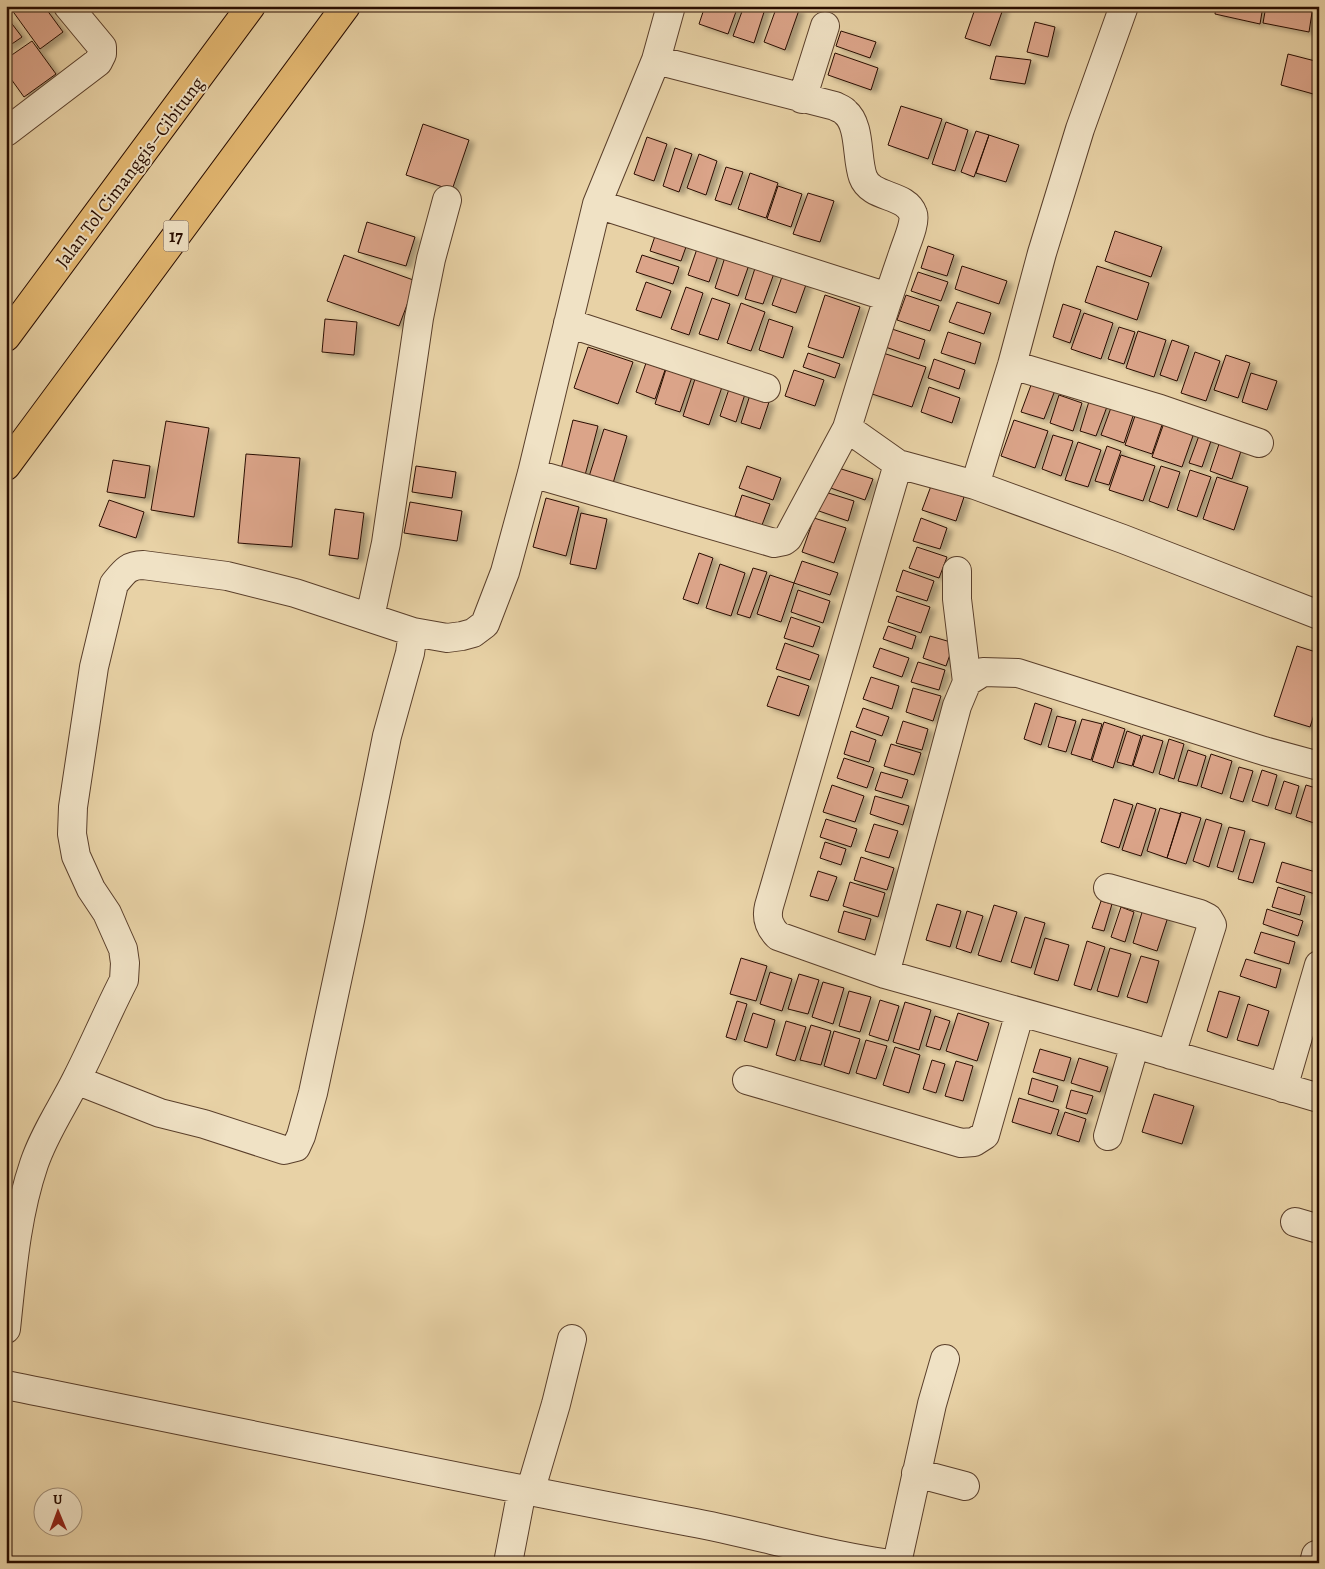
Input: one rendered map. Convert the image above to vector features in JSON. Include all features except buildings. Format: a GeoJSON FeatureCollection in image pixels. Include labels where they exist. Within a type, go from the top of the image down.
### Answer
{"type":"FeatureCollection","features":[{"type":"Feature","properties":{"kind":"highway","name":"Jalan Tol Cimanggis–Cibitung"},"geometry":{"type":"LineString","coordinates":[[6,337],[251,6]]}},
{"type":"Feature","properties":{"kind":"highway","name":"17"},"geometry":{"type":"LineString","coordinates":[[6,466],[346,6]]}},
{"type":"Feature","properties":{"kind":"street"},"geometry":{"type":"LineString","coordinates":[[6,1329],[21,1209],[34,1163],[50,1124],[76,1080],[124,980],[125,963],[123,949],[107,913],[91,889],[76,856],[72,834],[73,806],[94,667],[114,584],[132,565],[152,566],[227,576],[295,593],[413,632],[447,638],[473,633],[485,624],[505,572],[532,473],[597,204],[656,60],[671,6]]}},
{"type":"Feature","properties":{"kind":"street"},"geometry":{"type":"LineString","coordinates":[[974,485],[1012,365],[1042,252],[1080,129],[1124,6]]}},
{"type":"Feature","properties":{"kind":"street"},"geometry":{"type":"LineString","coordinates":[[7,130],[98,62],[102,47],[71,8]]}},
{"type":"Feature","properties":{"kind":"street"},"geometry":{"type":"LineString","coordinates":[[802,99],[825,26]]}},
{"type":"Feature","properties":{"kind":"street"},"geometry":{"type":"LineString","coordinates":[[532,473],[748,536],[774,543],[784,541],[788,538],[847,428],[910,234],[914,217],[911,209],[900,201],[876,191],[864,180],[853,124],[846,112],[835,106],[656,60]]}},
{"type":"Feature","properties":{"kind":"street"},"geometry":{"type":"LineString","coordinates":[[370,617],[386,543],[419,318],[431,259],[447,200]]}},
{"type":"Feature","properties":{"kind":"street"},"geometry":{"type":"LineString","coordinates":[[597,204],[888,297]]}},
{"type":"Feature","properties":{"kind":"street"},"geometry":{"type":"LineString","coordinates":[[568,323],[766,388]]}},
{"type":"Feature","properties":{"kind":"street"},"geometry":{"type":"LineString","coordinates":[[1012,365],[1160,409],[1259,443]]}},
{"type":"Feature","properties":{"kind":"street"},"geometry":{"type":"LineString","coordinates":[[847,428],[898,464],[974,485],[1123,539],[1319,615]]}},
{"type":"Feature","properties":{"kind":"street"},"geometry":{"type":"LineString","coordinates":[[898,464],[767,913],[772,930],[778,936],[885,974],[1319,1098]]}},
{"type":"Feature","properties":{"kind":"street"},"geometry":{"type":"LineString","coordinates":[[885,974],[957,706],[967,682],[957,599],[957,571]]}},
{"type":"Feature","properties":{"kind":"street"},"geometry":{"type":"LineString","coordinates":[[76,1080],[160,1113],[204,1124],[284,1150],[296,1147],[313,1093],[387,736],[410,653],[413,632]]}},
{"type":"Feature","properties":{"kind":"street"},"geometry":{"type":"LineString","coordinates":[[967,682],[983,672],[1018,673],[1264,751],[1319,766]]}},
{"type":"Feature","properties":{"kind":"street"},"geometry":{"type":"LineString","coordinates":[[1108,888],[1200,914],[1208,918],[1212,925],[1171,1055]]}},
{"type":"Feature","properties":{"kind":"street"},"geometry":{"type":"LineString","coordinates":[[1284,1088],[1319,965]]}},
{"type":"Feature","properties":{"kind":"street"},"geometry":{"type":"LineString","coordinates":[[747,1080],[961,1142],[974,1142],[985,1135],[1020,1012]]}},
{"type":"Feature","properties":{"kind":"street"},"geometry":{"type":"LineString","coordinates":[[1108,1136],[1135,1044]]}},
{"type":"Feature","properties":{"kind":"street"},"geometry":{"type":"LineString","coordinates":[[508,1563],[526,1491],[556,1404],[572,1338]]}},
{"type":"Feature","properties":{"kind":"street"},"geometry":{"type":"LineString","coordinates":[[896,1563],[932,1404],[945,1359]]}},
{"type":"Feature","properties":{"kind":"street"},"geometry":{"type":"LineString","coordinates":[[6,1385],[526,1491],[735,1530],[856,1561],[884,1563]]}},
{"type":"Feature","properties":{"kind":"street"},"geometry":{"type":"LineString","coordinates":[[916,1473],[965,1486]]}}]}
